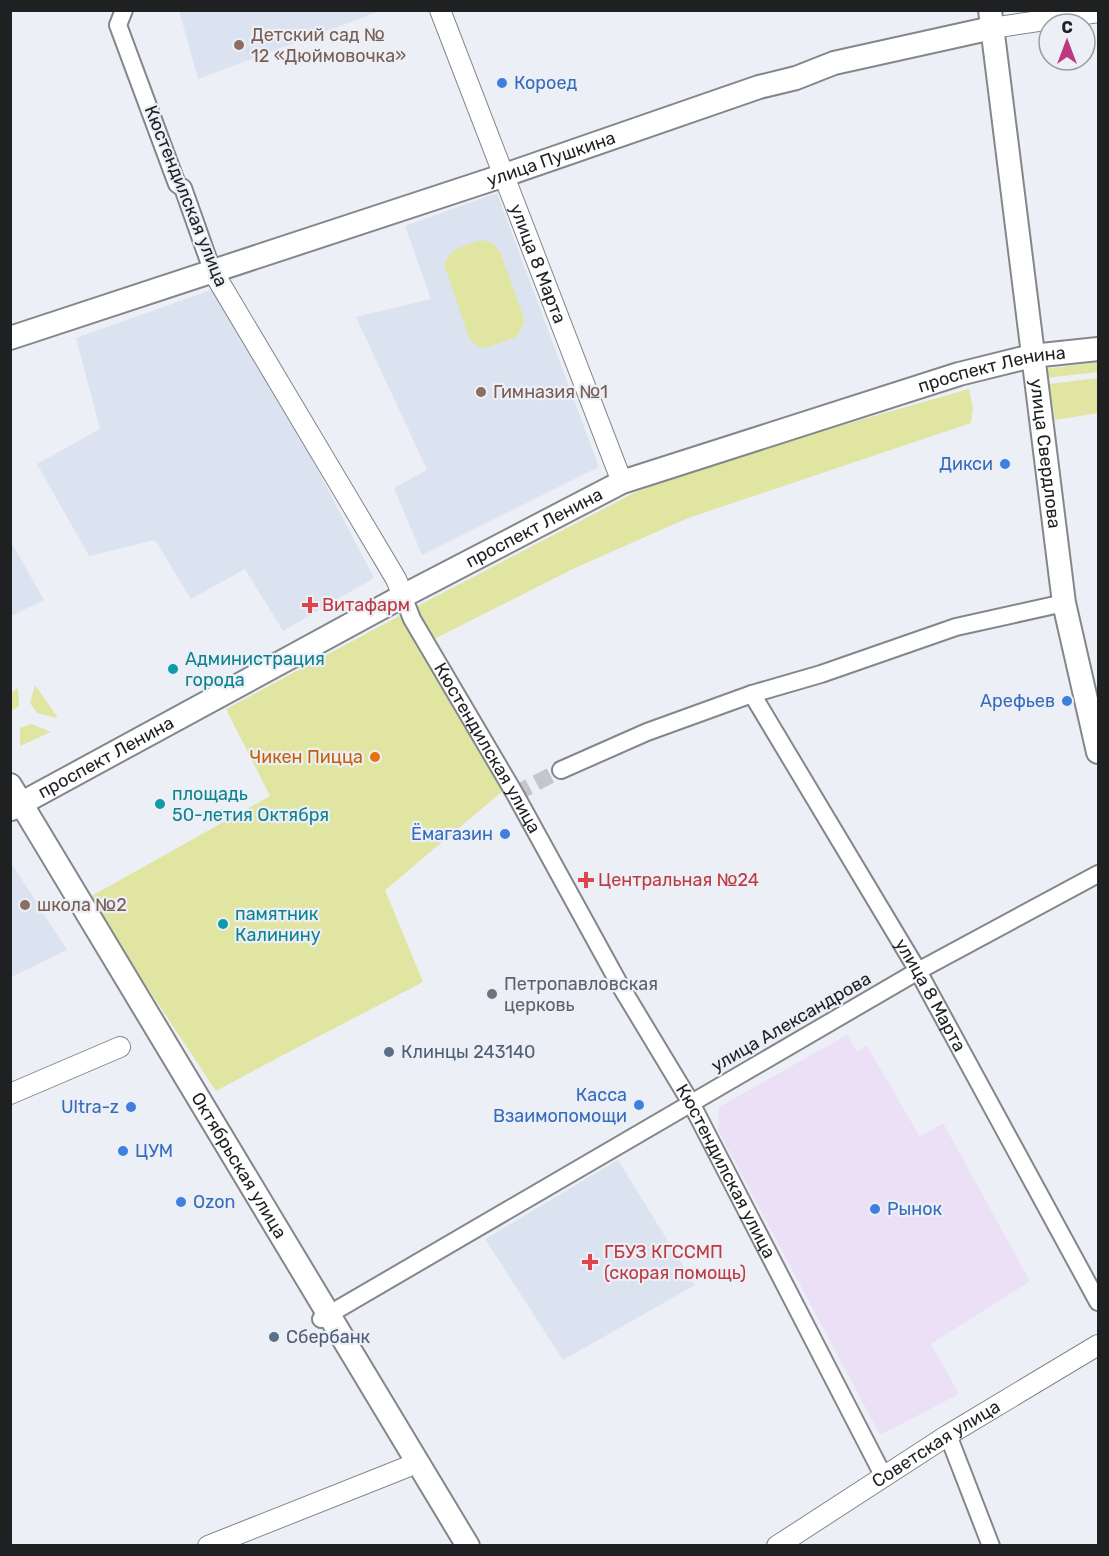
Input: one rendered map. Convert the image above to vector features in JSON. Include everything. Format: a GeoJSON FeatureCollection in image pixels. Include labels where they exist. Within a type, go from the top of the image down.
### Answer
{"type":"FeatureCollection","features":[{"type":"Feature","properties":{"kind":"main road","name":"улица Пушкина"},"geometry":{"type":"LineString","coordinates":[[10,338],[502,176],[759,87],[796,78],[834,63],[991,19]]}},
{"type":"Feature","properties":{"kind":"main road","name":"улица Свердлова"},"geometry":{"type":"LineString","coordinates":[[991,19],[1064,603],[1098,752]]}},
{"type":"Feature","properties":{"kind":"main road","name":"проспект Ленина"},"geometry":{"type":"LineString","coordinates":[[13,803],[622,482],[959,374],[1032,356],[1098,349]]}},
{"type":"Feature","properties":{"kind":"main road","name":"Октябрьская улица"},"geometry":{"type":"LineString","coordinates":[[13,803],[324,1317],[468,1545]]}},
{"type":"Feature","properties":{"kind":"main road","name":"Октябрьская улица"},"geometry":{"type":"LineString","coordinates":[[324,1317],[406,1467],[455,1545]]}},
{"type":"Feature","properties":{"kind":"street","name":"Кюстендилская улица"},"geometry":{"type":"LineString","coordinates":[[124,10],[118,25],[177,184],[183,188],[212,270],[396,579],[412,619],[515,794],[621,987],[690,1103],[884,1477]]}},
{"type":"Feature","properties":{"kind":"street","name":"улица 8 Марта"},"geometry":{"type":"LineString","coordinates":[[440,10],[502,176],[622,482]]}},
{"type":"Feature","properties":{"kind":"street","name":"улица Пушкина"},"geometry":{"type":"LineString","coordinates":[[991,19],[1098,12]]}},
{"type":"Feature","properties":{"kind":"street"},"geometry":{"type":"LineString","coordinates":[[561,770],[647,732],[752,694],[821,674],[956,627],[1064,603]]}},
{"type":"Feature","properties":{"kind":"street","name":"улица 8 Марта"},"geometry":{"type":"LineString","coordinates":[[752,694],[918,971],[1098,1302]]}},
{"type":"Feature","properties":{"kind":"street","name":"улица Александрова"},"geometry":{"type":"LineString","coordinates":[[324,1317],[918,971],[1098,874]]}},
{"type":"Feature","properties":{"kind":"street"},"geometry":{"type":"LineString","coordinates":[[10,1094],[120,1047]]}},
{"type":"Feature","properties":{"kind":"street","name":"Советская улица"},"geometry":{"type":"LineString","coordinates":[[777,1545],[948,1435],[1098,1346]]}},
{"type":"Feature","properties":{"kind":"street"},"geometry":{"type":"LineString","coordinates":[[948,1435],[991,1545]]}},
{"type":"Feature","properties":{"kind":"street"},"geometry":{"type":"LineString","coordinates":[[208,1545],[406,1467]]}},
{"type":"Feature","properties":{"kind":"shaded area","name":"Детский сад № 12 «Дюймовочка»"},"geometry":{"type":"Polygon","coordinates":[[[179,10],[380,10],[380,11],[198,79],[179,10]]]}},
{"type":"Feature","properties":{"kind":"shaded area","name":"Гимназия №1"},"geometry":{"type":"Polygon","coordinates":[[[497,193],[599,467],[422,555],[394,488],[427,470],[356,317],[431,299],[405,226],[497,193]]]}},
{"type":"Feature","properties":{"kind":"shaded area"},"geometry":{"type":"Polygon","coordinates":[[[222,286],[374,578],[283,631],[245,569],[191,599],[155,540],[89,556],[37,464],[100,429],[76,338],[222,286]]]}},
{"type":"Feature","properties":{"kind":"shaded area"},"geometry":{"type":"Polygon","coordinates":[[[11,542],[44,600],[10,616],[11,542]]]}},
{"type":"Feature","properties":{"kind":"shaded area","name":"школа №2"},"geometry":{"type":"Polygon","coordinates":[[[10,861],[67,950],[11,977],[10,977],[10,861]]]}},
{"type":"Feature","properties":{"kind":"shaded area","name":"Рынок"},"geometry":{"type":"Polygon","coordinates":[[[847,1035],[857,1051],[867,1046],[920,1137],[943,1123],[1030,1281],[931,1344],[959,1394],[880,1435],[718,1130],[719,1107],[847,1035]]]}},
{"type":"Feature","properties":{"kind":"shaded area","name":"ГБУЗ КГССМП (скорая помощь)"},"geometry":{"type":"Polygon","coordinates":[[[618,1160],[695,1285],[563,1360],[485,1239],[618,1160]]]}},
{"type":"Feature","properties":{"kind":"green space"},"geometry":{"type":"Polygon","coordinates":[[[481,240],[492,243],[500,252],[524,323],[516,337],[485,348],[477,346],[470,340],[444,265],[454,251],[481,240]]]}},
{"type":"Feature","properties":{"kind":"green space"},"geometry":{"type":"Polygon","coordinates":[[[1098,362],[1098,372],[1045,378],[1045,369],[1098,362]]]}},
{"type":"Feature","properties":{"kind":"green space"},"geometry":{"type":"Polygon","coordinates":[[[1098,378],[1098,413],[1055,420],[1049,384],[1098,378]]]}},
{"type":"Feature","properties":{"kind":"green space"},"geometry":{"type":"Polygon","coordinates":[[[969,389],[973,408],[971,423],[688,518],[575,568],[432,640],[412,609],[634,493],[696,467],[969,389]]]}},
{"type":"Feature","properties":{"kind":"green space"},"geometry":{"type":"Polygon","coordinates":[[[401,615],[503,791],[385,890],[423,982],[216,1091],[88,898],[270,796],[226,709],[401,615]]]}},
{"type":"Feature","properties":{"kind":"green space"},"geometry":{"type":"Polygon","coordinates":[[[35,685],[58,718],[37,713],[30,703],[35,685]]]}},
{"type":"Feature","properties":{"kind":"green space"},"geometry":{"type":"Polygon","coordinates":[[[18,688],[19,706],[11,711],[11,693],[18,688]]]}},
{"type":"Feature","properties":{"kind":"green space"},"geometry":{"type":"Polygon","coordinates":[[[32,724],[51,732],[20,746],[20,728],[32,724]]]}},
{"type":"Feature","properties":{"kind":"tunnel"},"geometry":{"type":"LineString","coordinates":[[515,794],[561,770]]}},
{"type":"Feature","properties":{"kind":"place","name":"Детский сад № 12 «Дюймовочка»"},"geometry":{"type":"Point","coordinates":[239,45]}},
{"type":"Feature","properties":{"kind":"place","name":"Короед"},"geometry":{"type":"Point","coordinates":[502,83]}},
{"type":"Feature","properties":{"kind":"place","name":"Гимназия №1"},"geometry":{"type":"Point","coordinates":[481,392]}},
{"type":"Feature","properties":{"kind":"place","name":"Дикси"},"geometry":{"type":"Point","coordinates":[1005,464]}},
{"type":"Feature","properties":{"kind":"place","name":"Витафарм"},"geometry":{"type":"Point","coordinates":[310,605]}},
{"type":"Feature","properties":{"kind":"place","name":"Администрация города"},"geometry":{"type":"Point","coordinates":[173,669]}},
{"type":"Feature","properties":{"kind":"place","name":"Арефьев"},"geometry":{"type":"Point","coordinates":[1067,701]}},
{"type":"Feature","properties":{"kind":"place","name":"Чикен Пицца"},"geometry":{"type":"Point","coordinates":[375,757]}},
{"type":"Feature","properties":{"kind":"place","name":"площадь 50-летия Октября"},"geometry":{"type":"Point","coordinates":[160,804]}},
{"type":"Feature","properties":{"kind":"place","name":"Ёмагазин"},"geometry":{"type":"Point","coordinates":[505,834]}},
{"type":"Feature","properties":{"kind":"place","name":"Центральная №24"},"geometry":{"type":"Point","coordinates":[586,880]}},
{"type":"Feature","properties":{"kind":"place","name":"школа №2"},"geometry":{"type":"Point","coordinates":[25,905]}},
{"type":"Feature","properties":{"kind":"place","name":"памятник Калинину"},"geometry":{"type":"Point","coordinates":[223,924]}},
{"type":"Feature","properties":{"kind":"place","name":"Петропавловская церковь"},"geometry":{"type":"Point","coordinates":[492,994]}},
{"type":"Feature","properties":{"kind":"place","name":"Клинцы 243140"},"geometry":{"type":"Point","coordinates":[389,1052]}},
{"type":"Feature","properties":{"kind":"place","name":"Касса Взаимопомощи"},"geometry":{"type":"Point","coordinates":[639,1105]}},
{"type":"Feature","properties":{"kind":"place","name":"Ultra-z"},"geometry":{"type":"Point","coordinates":[131,1107]}},
{"type":"Feature","properties":{"kind":"place","name":"ЦУМ"},"geometry":{"type":"Point","coordinates":[123,1151]}},
{"type":"Feature","properties":{"kind":"place","name":"Ozon"},"geometry":{"type":"Point","coordinates":[181,1202]}},
{"type":"Feature","properties":{"kind":"place","name":"Рынок"},"geometry":{"type":"Point","coordinates":[875,1209]}},
{"type":"Feature","properties":{"kind":"place","name":"ГБУЗ КГССМП (скорая помощь)"},"geometry":{"type":"Point","coordinates":[590,1262]}},
{"type":"Feature","properties":{"kind":"place","name":"Сбербанк"},"geometry":{"type":"Point","coordinates":[274,1337]}}]}
